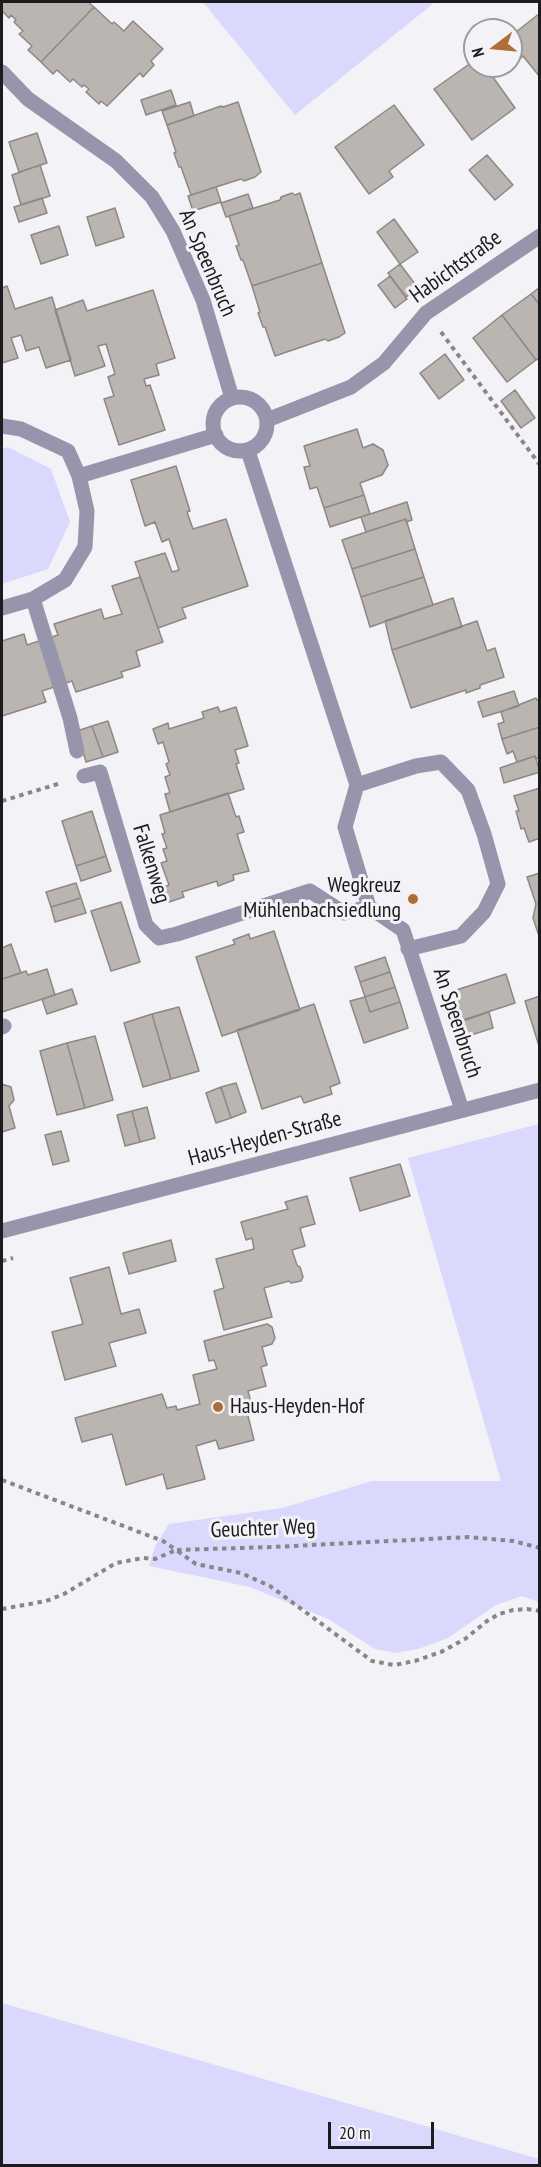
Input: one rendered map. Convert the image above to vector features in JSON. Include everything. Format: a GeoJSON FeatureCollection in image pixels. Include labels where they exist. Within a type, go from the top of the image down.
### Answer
{"type":"FeatureCollection","features":[{"type":"Feature","properties":{"kind":"street","name":"An Speenbruch"},"geometry":{"type":"LineString","coordinates":[[2,72],[28,99],[116,161],[152,197],[173,231],[203,300],[232,398]]}},
{"type":"Feature","properties":{"kind":"street","name":"Habichtstraße"},"geometry":{"type":"LineString","coordinates":[[267,420],[351,387],[384,363],[404,342],[426,313],[540,236]]}},
{"type":"Feature","properties":{"kind":"street"},"geometry":{"type":"LineString","coordinates":[[241,397],[258,404],[267,420],[266,435],[256,447],[241,452],[225,447],[216,435],[213,426],[214,417],[224,402],[232,398],[241,397]]}},
{"type":"Feature","properties":{"kind":"street"},"geometry":{"type":"LineString","coordinates":[[2,426],[21,429],[68,451],[79,476],[87,512],[85,547],[65,580],[33,599],[2,608]]}},
{"type":"Feature","properties":{"kind":"street"},"geometry":{"type":"LineString","coordinates":[[79,476],[216,435]]}},
{"type":"Feature","properties":{"kind":"street"},"geometry":{"type":"LineString","coordinates":[[248,450],[357,785],[345,827],[369,907]]}},
{"type":"Feature","properties":{"kind":"street"},"geometry":{"type":"LineString","coordinates":[[33,599],[70,718],[77,751]]}},
{"type":"Feature","properties":{"kind":"street","name":"An Speenbruch"},"geometry":{"type":"LineString","coordinates":[[357,785],[416,766],[441,762],[468,790],[484,834],[498,884],[484,912],[460,936],[408,950]]}},
{"type":"Feature","properties":{"kind":"street","name":"Falkenweg"},"geometry":{"type":"LineString","coordinates":[[84,776],[100,772],[146,924],[159,938],[310,891],[344,913],[369,907]]}},
{"type":"Feature","properties":{"kind":"street","name":"An Speenbruch"},"geometry":{"type":"LineString","coordinates":[[369,907],[403,930],[462,1110]]}},
{"type":"Feature","properties":{"kind":"street","name":"Haus-Heyden-Straße"},"geometry":{"type":"LineString","coordinates":[[2,1231],[540,1090]]}},
{"type":"Feature","properties":{"kind":"path"},"geometry":{"type":"LineString","coordinates":[[426,313],[540,465]]}},
{"type":"Feature","properties":{"kind":"path"},"geometry":{"type":"LineString","coordinates":[[2,801],[84,776]]}},
{"type":"Feature","properties":{"kind":"path","name":"Geuchter Weg"},"geometry":{"type":"LineString","coordinates":[[2,1480],[163,1541],[176,1550],[468,1537],[513,1541],[540,1548]]}},
{"type":"Feature","properties":{"kind":"path"},"geometry":{"type":"LineString","coordinates":[[2,1609],[46,1601],[64,1594],[116,1563],[143,1558],[155,1559],[176,1550],[196,1564],[241,1573],[270,1586],[372,1661],[394,1665],[441,1652],[465,1639],[499,1614],[526,1609],[540,1611]]}},
{"type":"Feature","properties":{"kind":"shaded area"},"geometry":{"type":"Polygon","coordinates":[[[203,2],[435,2],[295,115],[203,2]]]}},
{"type":"Feature","properties":{"kind":"shaded area"},"geometry":{"type":"Polygon","coordinates":[[[8,447],[51,469],[70,522],[48,569],[2,584],[2,449],[8,447]]]}},
{"type":"Feature","properties":{"kind":"shaded area"},"geometry":{"type":"Polygon","coordinates":[[[539,1124],[539,1602],[522,1596],[496,1605],[448,1638],[418,1649],[396,1653],[375,1649],[328,1619],[250,1587],[149,1566],[155,1546],[169,1524],[282,1508],[372,1481],[501,1481],[408,1158],[539,1124]]]}},
{"type":"Feature","properties":{"kind":"shaded area"},"geometry":{"type":"Polygon","coordinates":[[[2,2003],[539,2159],[539,2165],[2,2165],[2,2003]]]}},
{"type":"Feature","properties":{"kind":"building"},"geometry":{"type":"Polygon","coordinates":[[[2,2],[88,2],[94,7],[41,62],[28,50],[32,46],[19,34],[23,31],[14,22],[16,20],[11,15],[9,18],[2,11],[2,2]]]}},
{"type":"Feature","properties":{"kind":"building"},"geometry":{"type":"Polygon","coordinates":[[[94,7],[112,24],[114,22],[124,31],[133,21],[163,49],[151,61],[154,65],[143,77],[140,73],[107,106],[101,101],[99,104],[86,92],[89,89],[84,85],[82,87],[73,79],[70,82],[57,70],[53,74],[41,62],[94,7]]]}},
{"type":"Feature","properties":{"kind":"building"},"geometry":{"type":"Polygon","coordinates":[[[540,13],[540,77],[523,56],[523,26],[540,13]]]}},
{"type":"Feature","properties":{"kind":"building"},"geometry":{"type":"Polygon","coordinates":[[[463,68],[463,78],[494,78],[515,108],[472,140],[434,89],[463,68]]]}},
{"type":"Feature","properties":{"kind":"building"},"geometry":{"type":"Polygon","coordinates":[[[171,90],[176,105],[146,115],[141,100],[171,90]]]}},
{"type":"Feature","properties":{"kind":"building"},"geometry":{"type":"Polygon","coordinates":[[[190,102],[194,116],[167,125],[162,111],[190,102]]]}},
{"type":"Feature","properties":{"kind":"building"},"geometry":{"type":"Polygon","coordinates":[[[238,102],[261,172],[244,181],[241,179],[191,195],[174,153],[176,152],[167,125],[238,102]]]}},
{"type":"Feature","properties":{"kind":"building"},"geometry":{"type":"Polygon","coordinates":[[[394,105],[424,145],[389,171],[393,177],[369,194],[335,147],[394,105]]]}},
{"type":"Feature","properties":{"kind":"building"},"geometry":{"type":"Polygon","coordinates":[[[37,133],[47,163],[19,172],[9,142],[37,133]]]}},
{"type":"Feature","properties":{"kind":"building"},"geometry":{"type":"Polygon","coordinates":[[[487,155],[513,185],[495,200],[469,170],[487,155]]]}},
{"type":"Feature","properties":{"kind":"building"},"geometry":{"type":"Polygon","coordinates":[[[40,165],[50,196],[21,205],[12,175],[40,165]]]}},
{"type":"Feature","properties":{"kind":"building"},"geometry":{"type":"Polygon","coordinates":[[[216,187],[221,202],[193,211],[188,196],[216,187]]]}},
{"type":"Feature","properties":{"kind":"building"},"geometry":{"type":"Polygon","coordinates":[[[292,193],[295,195],[300,193],[322,263],[252,286],[236,246],[239,245],[229,216],[280,200],[281,197],[292,193]]]}},
{"type":"Feature","properties":{"kind":"building"},"geometry":{"type":"Polygon","coordinates":[[[248,194],[253,208],[226,217],[221,203],[248,194]]]}},
{"type":"Feature","properties":{"kind":"building"},"geometry":{"type":"Polygon","coordinates":[[[42,198],[47,213],[19,222],[14,207],[42,198]]]}},
{"type":"Feature","properties":{"kind":"building"},"geometry":{"type":"Polygon","coordinates":[[[115,208],[124,237],[96,246],[87,217],[115,208]]]}},
{"type":"Feature","properties":{"kind":"building"},"geometry":{"type":"Polygon","coordinates":[[[394,219],[418,252],[400,264],[377,232],[394,219]]]}},
{"type":"Feature","properties":{"kind":"building"},"geometry":{"type":"Polygon","coordinates":[[[59,226],[68,255],[41,264],[31,235],[59,226]]]}},
{"type":"Feature","properties":{"kind":"building"},"geometry":{"type":"Polygon","coordinates":[[[322,263],[345,333],[328,341],[325,339],[275,356],[258,313],[260,312],[252,286],[322,263]]]}},
{"type":"Feature","properties":{"kind":"building"},"geometry":{"type":"Polygon","coordinates":[[[400,264],[418,288],[406,297],[388,273],[400,264]]]}},
{"type":"Feature","properties":{"kind":"building"},"geometry":{"type":"Polygon","coordinates":[[[390,276],[407,299],[395,308],[378,285],[390,276]]]}},
{"type":"Feature","properties":{"kind":"building"},"geometry":{"type":"Polygon","coordinates":[[[7,286],[15,309],[52,297],[71,360],[46,368],[39,347],[26,351],[21,335],[11,338],[18,358],[2,363],[2,288],[7,286]]]}},
{"type":"Feature","properties":{"kind":"building"},"geometry":{"type":"Polygon","coordinates":[[[540,287],[540,305],[531,294],[540,287]]]}},
{"type":"Feature","properties":{"kind":"building"},"geometry":{"type":"Polygon","coordinates":[[[153,290],[175,358],[156,364],[159,375],[144,379],[146,386],[150,385],[165,430],[119,445],[104,399],[114,396],[108,377],[115,374],[106,344],[98,346],[105,366],[75,376],[55,310],[83,300],[87,311],[153,290]]]}},
{"type":"Feature","properties":{"kind":"building"},"geometry":{"type":"Polygon","coordinates":[[[531,294],[540,305],[540,358],[536,360],[502,315],[531,294]]]}},
{"type":"Feature","properties":{"kind":"building"},"geometry":{"type":"Polygon","coordinates":[[[502,315],[536,360],[507,382],[473,338],[502,315]]]}},
{"type":"Feature","properties":{"kind":"building"},"geometry":{"type":"Polygon","coordinates":[[[445,354],[464,380],[439,399],[420,373],[445,354]]]}},
{"type":"Feature","properties":{"kind":"building"},"geometry":{"type":"Polygon","coordinates":[[[515,390],[535,418],[521,428],[501,401],[515,390]]]}},
{"type":"Feature","properties":{"kind":"building"},"geometry":{"type":"Polygon","coordinates":[[[357,429],[363,448],[373,444],[383,450],[388,465],[382,475],[360,483],[364,495],[324,508],[317,487],[310,489],[304,467],[310,466],[304,446],[357,429]]]}},
{"type":"Feature","properties":{"kind":"building"},"geometry":{"type":"Polygon","coordinates":[[[176,466],[193,529],[226,519],[248,586],[182,608],[186,618],[158,628],[135,562],[165,553],[172,572],[179,570],[169,539],[162,542],[155,522],[145,526],[131,480],[176,466]]]}},
{"type":"Feature","properties":{"kind":"building"},"geometry":{"type":"Polygon","coordinates":[[[364,495],[370,514],[330,527],[324,508],[364,495]]]}},
{"type":"Feature","properties":{"kind":"building"},"geometry":{"type":"Polygon","coordinates":[[[407,502],[412,520],[406,522],[406,519],[366,532],[361,517],[407,502]]]}},
{"type":"Feature","properties":{"kind":"building"},"geometry":{"type":"Polygon","coordinates":[[[406,519],[415,549],[352,569],[342,540],[406,519]]]}},
{"type":"Feature","properties":{"kind":"building"},"geometry":{"type":"Polygon","coordinates":[[[415,549],[424,577],[361,597],[352,569],[415,549]]]}},
{"type":"Feature","properties":{"kind":"building"},"geometry":{"type":"Polygon","coordinates":[[[140,577],[163,642],[136,651],[140,666],[121,672],[123,677],[76,692],[72,681],[57,686],[42,640],[58,635],[54,624],[101,609],[104,619],[122,614],[112,586],[140,577]]]}},
{"type":"Feature","properties":{"kind":"building"},"geometry":{"type":"Polygon","coordinates":[[[424,577],[433,605],[370,627],[361,597],[424,577]]]}},
{"type":"Feature","properties":{"kind":"building"},"geometry":{"type":"Polygon","coordinates":[[[453,598],[462,627],[392,650],[385,621],[453,598]]]}},
{"type":"Feature","properties":{"kind":"building"},"geometry":{"type":"Polygon","coordinates":[[[477,621],[487,651],[495,648],[504,677],[480,685],[480,688],[466,693],[466,690],[411,708],[392,650],[477,621]]]}},
{"type":"Feature","properties":{"kind":"building"},"geometry":{"type":"Polygon","coordinates":[[[24,634],[27,645],[42,640],[57,686],[42,691],[46,702],[2,716],[2,641],[24,634]]]}},
{"type":"Feature","properties":{"kind":"building"},"geometry":{"type":"Polygon","coordinates":[[[514,691],[519,706],[483,717],[478,702],[514,691]]]}},
{"type":"Feature","properties":{"kind":"building"},"geometry":{"type":"Polygon","coordinates":[[[536,698],[540,699],[540,727],[502,739],[498,724],[504,722],[501,712],[536,698]]]}},
{"type":"Feature","properties":{"kind":"building"},"geometry":{"type":"Polygon","coordinates":[[[218,707],[220,712],[236,707],[248,746],[235,750],[239,763],[236,764],[244,789],[170,812],[165,794],[170,793],[165,777],[170,775],[166,764],[169,762],[163,742],[158,744],[153,729],[168,723],[169,729],[204,718],[202,712],[218,707]]]}},
{"type":"Feature","properties":{"kind":"building"},"geometry":{"type":"Polygon","coordinates":[[[108,721],[118,752],[103,757],[92,726],[108,721]]]}},
{"type":"Feature","properties":{"kind":"building"},"geometry":{"type":"Polygon","coordinates":[[[92,726],[103,757],[86,762],[77,731],[92,726]]]}},
{"type":"Feature","properties":{"kind":"building"},"geometry":{"type":"Polygon","coordinates":[[[540,727],[540,757],[536,759],[535,756],[517,762],[513,751],[507,754],[502,739],[540,727]]]}},
{"type":"Feature","properties":{"kind":"building"},"geometry":{"type":"Polygon","coordinates":[[[535,756],[540,772],[504,783],[500,768],[535,756]]]}},
{"type":"Feature","properties":{"kind":"building"},"geometry":{"type":"Polygon","coordinates":[[[540,788],[540,838],[529,842],[524,828],[521,829],[514,796],[540,788]]]}},
{"type":"Feature","properties":{"kind":"building"},"geometry":{"type":"Polygon","coordinates":[[[228,793],[244,832],[237,834],[249,871],[233,875],[234,880],[218,886],[217,881],[182,892],[184,897],[169,902],[164,887],[169,885],[161,863],[167,861],[163,849],[167,848],[162,834],[165,833],[160,815],[228,793]]]}},
{"type":"Feature","properties":{"kind":"building"},"geometry":{"type":"Polygon","coordinates":[[[92,811],[106,856],[76,866],[62,821],[92,811]]]}},
{"type":"Feature","properties":{"kind":"building"},"geometry":{"type":"Polygon","coordinates":[[[106,856],[111,871],[81,881],[76,866],[106,856]]]}},
{"type":"Feature","properties":{"kind":"building"},"geometry":{"type":"Polygon","coordinates":[[[540,873],[539,936],[533,918],[536,904],[527,877],[540,873]]]}},
{"type":"Feature","properties":{"kind":"building"},"geometry":{"type":"Polygon","coordinates":[[[76,883],[81,898],[51,907],[46,892],[76,883]]]}},
{"type":"Feature","properties":{"kind":"building"},"geometry":{"type":"Polygon","coordinates":[[[81,898],[86,913],[55,922],[51,907],[81,898]]]}},
{"type":"Feature","properties":{"kind":"building"},"geometry":{"type":"Polygon","coordinates":[[[121,902],[140,962],[111,971],[91,911],[121,902]]]}},
{"type":"Feature","properties":{"kind":"building"},"geometry":{"type":"Polygon","coordinates":[[[274,931],[300,1010],[222,1036],[196,957],[235,944],[233,940],[249,934],[250,939],[274,931]]]}},
{"type":"Feature","properties":{"kind":"building"},"geometry":{"type":"Polygon","coordinates":[[[11,944],[21,973],[2,979],[2,948],[11,944]]]}},
{"type":"Feature","properties":{"kind":"building"},"geometry":{"type":"Polygon","coordinates":[[[385,957],[390,972],[360,982],[355,967],[385,957]]]}},
{"type":"Feature","properties":{"kind":"building"},"geometry":{"type":"Polygon","coordinates":[[[47,969],[55,995],[2,1012],[2,979],[26,971],[28,975],[47,969]]]}},
{"type":"Feature","properties":{"kind":"building"},"geometry":{"type":"Polygon","coordinates":[[[390,972],[395,987],[365,997],[360,982],[390,972]]]}},
{"type":"Feature","properties":{"kind":"building"},"geometry":{"type":"Polygon","coordinates":[[[506,974],[515,1003],[460,1021],[450,992],[506,974]]]}},
{"type":"Feature","properties":{"kind":"building"},"geometry":{"type":"Polygon","coordinates":[[[395,987],[400,1002],[370,1012],[365,997],[395,987]]]}},
{"type":"Feature","properties":{"kind":"building"},"geometry":{"type":"Polygon","coordinates":[[[72,989],[77,1004],[47,1014],[42,999],[72,989]]]}},
{"type":"Feature","properties":{"kind":"building"},"geometry":{"type":"Polygon","coordinates":[[[540,996],[540,1046],[539,1046],[525,1001],[540,996]]]}},
{"type":"Feature","properties":{"kind":"building"},"geometry":{"type":"Polygon","coordinates":[[[365,997],[370,1012],[400,1002],[408,1028],[364,1043],[350,1001],[365,997]]]}},
{"type":"Feature","properties":{"kind":"building"},"geometry":{"type":"Polygon","coordinates":[[[314,1004],[340,1083],[330,1087],[332,1094],[304,1103],[301,1096],[262,1109],[237,1030],[314,1004]]]}},
{"type":"Feature","properties":{"kind":"building"},"geometry":{"type":"Polygon","coordinates":[[[179,1007],[199,1071],[171,1079],[152,1014],[179,1007]]]}},
{"type":"Feature","properties":{"kind":"building"},"geometry":{"type":"Polygon","coordinates":[[[489,1012],[493,1028],[465,1037],[460,1022],[489,1012]]]}},
{"type":"Feature","properties":{"kind":"building"},"geometry":{"type":"Polygon","coordinates":[[[152,1014],[171,1079],[143,1087],[124,1023],[152,1014]]]}},
{"type":"Feature","properties":{"kind":"building"},"geometry":{"type":"Polygon","coordinates":[[[95,1036],[113,1100],[85,1108],[67,1043],[95,1036]]]}},
{"type":"Feature","properties":{"kind":"building"},"geometry":{"type":"Polygon","coordinates":[[[67,1043],[85,1108],[57,1115],[40,1051],[67,1043]]]}},
{"type":"Feature","properties":{"kind":"building"},"geometry":{"type":"Polygon","coordinates":[[[236,1083],[246,1112],[231,1118],[221,1087],[236,1083]]]}},
{"type":"Feature","properties":{"kind":"building"},"geometry":{"type":"Polygon","coordinates":[[[2,1084],[11,1087],[14,1100],[9,1106],[15,1128],[2,1132],[2,1084]]]}},
{"type":"Feature","properties":{"kind":"building"},"geometry":{"type":"Polygon","coordinates":[[[221,1087],[231,1118],[216,1123],[206,1093],[221,1087]]]}},
{"type":"Feature","properties":{"kind":"building"},"geometry":{"type":"Polygon","coordinates":[[[147,1107],[155,1138],[140,1142],[132,1111],[147,1107]]]}},
{"type":"Feature","properties":{"kind":"building"},"geometry":{"type":"Polygon","coordinates":[[[132,1111],[140,1142],[125,1146],[117,1115],[132,1111]]]}},
{"type":"Feature","properties":{"kind":"building"},"geometry":{"type":"Polygon","coordinates":[[[61,1131],[69,1161],[53,1165],[45,1135],[61,1131]]]}},
{"type":"Feature","properties":{"kind":"building"},"geometry":{"type":"Polygon","coordinates":[[[400,1164],[410,1196],[360,1211],[350,1178],[400,1164]]]}},
{"type":"Feature","properties":{"kind":"building"},"geometry":{"type":"Polygon","coordinates":[[[307,1196],[315,1224],[300,1228],[305,1246],[292,1250],[303,1277],[301,1281],[291,1283],[289,1281],[264,1288],[272,1317],[224,1330],[214,1291],[224,1288],[216,1259],[254,1249],[252,1238],[246,1240],[241,1222],[288,1209],[285,1202],[307,1196]]]}},
{"type":"Feature","properties":{"kind":"building"},"geometry":{"type":"Polygon","coordinates":[[[171,1240],[176,1261],[129,1274],[123,1253],[171,1240]]]}},
{"type":"Feature","properties":{"kind":"building"},"geometry":{"type":"Polygon","coordinates":[[[109,1267],[121,1314],[139,1309],[146,1333],[109,1343],[116,1366],[65,1380],[52,1332],[83,1324],[70,1278],[109,1267]]]}},
{"type":"Feature","properties":{"kind":"building","name":"Haus-Heyden-Hof"},"geometry":{"type":"Polygon","coordinates":[[[267,1324],[272,1327],[275,1338],[272,1344],[262,1347],[267,1365],[261,1367],[266,1386],[248,1391],[252,1406],[246,1408],[254,1440],[219,1449],[216,1440],[196,1446],[205,1479],[167,1489],[163,1474],[126,1485],[112,1434],[82,1442],[75,1418],[162,1394],[167,1408],[176,1406],[177,1410],[200,1404],[193,1375],[217,1369],[214,1360],[209,1361],[204,1341],[267,1324]]]}},
{"type":"Feature","properties":{"kind":"place","name":"Wegkreuz Mühlenbachsiedlung"},"geometry":{"type":"Point","coordinates":[413,899]}},
{"type":"Feature","properties":{"kind":"place","name":"Haus-Heyden-Hof"},"geometry":{"type":"Point","coordinates":[218,1407]}}]}
